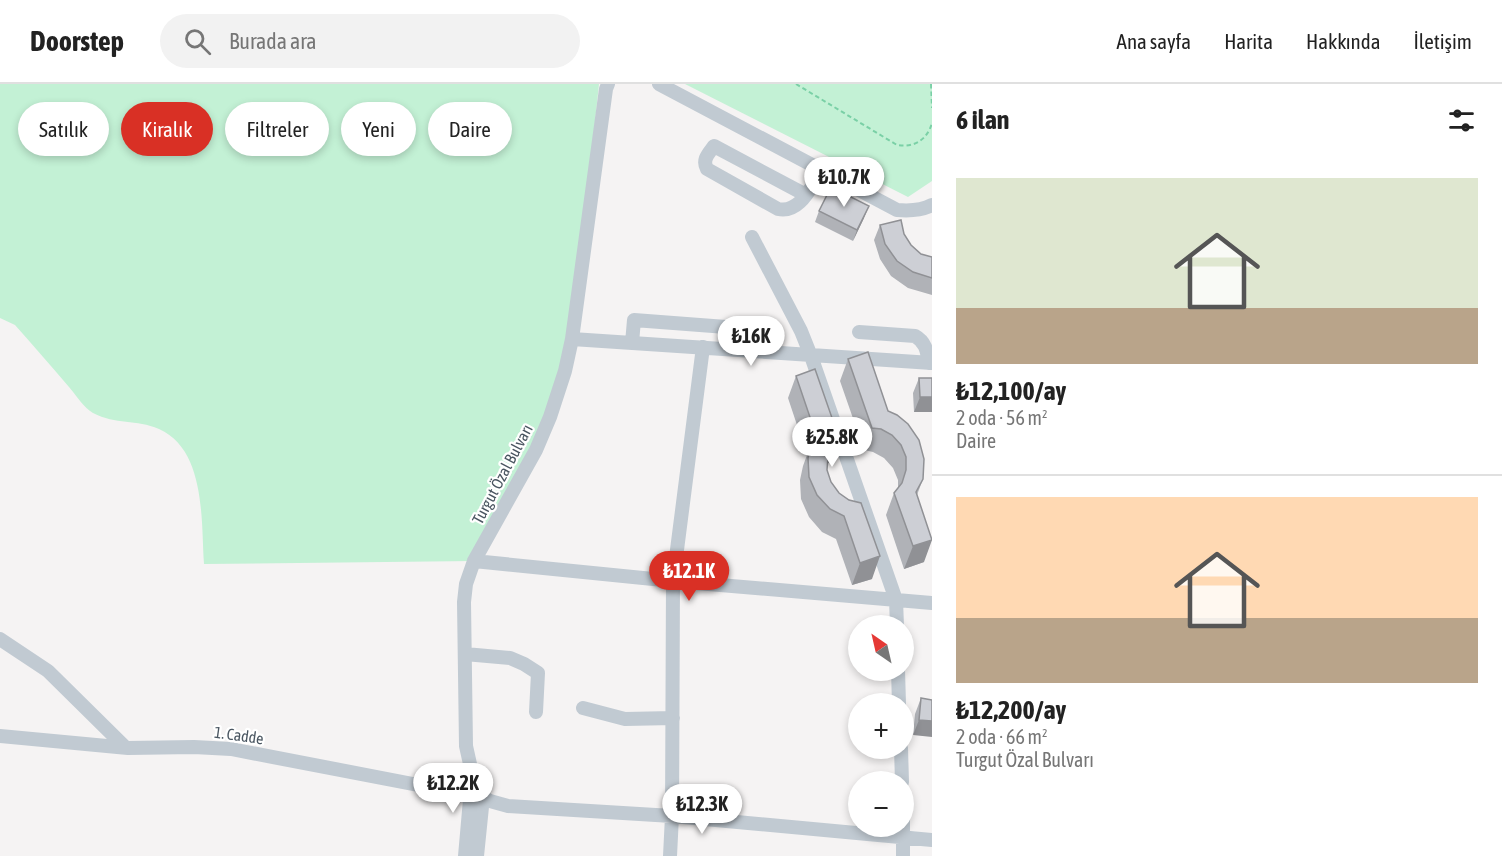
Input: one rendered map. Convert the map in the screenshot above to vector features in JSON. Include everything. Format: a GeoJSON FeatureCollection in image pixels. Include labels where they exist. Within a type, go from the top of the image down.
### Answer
{"type":"FeatureCollection","features":[{"type":"Feature","properties":{"kind":"street","name":"Turgut Özal Bulvarı"},"geometry":{"type":"LineString","coordinates":[[476,796],[476,786],[466,746],[464,602],[466,584],[474,561],[536,450],[550,417],[565,370],[572,339],[608,84]]}},
{"type":"Feature","properties":{"kind":"street"},"geometry":{"type":"LineString","coordinates":[[659,84],[897,210],[930,210]]}},
{"type":"Feature","properties":{"kind":"street"},"geometry":{"type":"LineString","coordinates":[[806,195],[714,146],[706,158],[707,170],[778,209],[784,210],[793,209],[800,203],[806,195],[822,171]]}},
{"type":"Feature","properties":{"kind":"street"},"geometry":{"type":"LineString","coordinates":[[752,237],[801,331],[811,356],[896,600],[897,615]]}},
{"type":"Feature","properties":{"kind":"street"},"geometry":{"type":"LineString","coordinates":[[632,343],[634,320],[726,327]]}},
{"type":"Feature","properties":{"kind":"street"},"geometry":{"type":"LineString","coordinates":[[572,339],[931,363],[924,343],[915,336],[859,332]]}},
{"type":"Feature","properties":{"kind":"street"},"geometry":{"type":"LineString","coordinates":[[670,856],[673,581],[703,347]]}},
{"type":"Feature","properties":{"kind":"street"},"geometry":{"type":"LineString","coordinates":[[474,561],[932,603]]}},
{"type":"Feature","properties":{"kind":"street"},"geometry":{"type":"LineString","coordinates":[[0,639],[48,671],[125,747]]}},
{"type":"Feature","properties":{"kind":"street"},"geometry":{"type":"LineString","coordinates":[[465,654],[510,658],[538,673],[536,712]]}},
{"type":"Feature","properties":{"kind":"street"},"geometry":{"type":"LineString","coordinates":[[583,708],[625,719],[673,718]]}},
{"type":"Feature","properties":{"kind":"street","name":"1. Cadde"},"geometry":{"type":"LineString","coordinates":[[0,736],[125,747],[231,749],[476,796],[508,806],[672,816],[848,832]]}},
{"type":"Feature","properties":{"kind":"street"},"geometry":{"type":"LineString","coordinates":[[465,856],[476,796]]}},
{"type":"Feature","properties":{"kind":"street"},"geometry":{"type":"LineString","coordinates":[[476,796],[477,856]]}},
{"type":"Feature","properties":{"kind":"street"},"geometry":{"type":"LineString","coordinates":[[903,856],[904,837]]}},
{"type":"Feature","properties":{"kind":"street","name":"1. Cadde"},"geometry":{"type":"LineString","coordinates":[[904,837],[932,840]]}},
{"type":"Feature","properties":{"kind":"path"},"geometry":{"type":"LineString","coordinates":[[796,84],[897,145],[906,147],[915,144],[929,132],[932,123]]}},
{"type":"Feature","properties":{"kind":"path"},"geometry":{"type":"LineString","coordinates":[[931,84],[932,108]]}},
{"type":"Feature","properties":{"kind":"green space"},"geometry":{"type":"Polygon","coordinates":[[[0,84],[599,84],[572,339],[550,417],[474,561],[204,564],[198,488],[185,453],[174,439],[151,426],[101,417],[90,411],[15,325],[0,318],[0,84]]]}},
{"type":"Feature","properties":{"kind":"green space"},"geometry":{"type":"Polygon","coordinates":[[[685,84],[932,84],[932,181],[908,197],[685,84]]]}},
{"type":"Feature","properties":{"kind":"building"},"geometry":{"type":"Polygon","coordinates":[[[831,187],[869,206],[857,230],[819,211],[831,187]]]}},
{"type":"Feature","properties":{"kind":"building"},"geometry":{"type":"Polygon","coordinates":[[[901,220],[904,234],[911,245],[921,254],[932,257],[932,278],[913,272],[897,261],[885,244],[880,225],[901,220]]]}},
{"type":"Feature","properties":{"kind":"building"},"geometry":{"type":"Polygon","coordinates":[[[868,352],[888,411],[908,424],[919,440],[924,459],[923,479],[916,492],[932,540],[913,546],[894,493],[902,483],[906,470],[906,457],[901,445],[892,435],[881,429],[872,428],[848,359],[868,352]]]}},
{"type":"Feature","properties":{"kind":"building"},"geometry":{"type":"Polygon","coordinates":[[[815,369],[839,438],[828,457],[827,470],[831,482],[839,493],[849,500],[861,503],[880,556],[860,563],[844,516],[830,509],[817,495],[809,477],[808,458],[811,443],[816,435],[796,376],[815,369]]]}},
{"type":"Feature","properties":{"kind":"building"},"geometry":{"type":"Polygon","coordinates":[[[919,378],[932,378],[932,397],[920,397],[919,378]]]}},
{"type":"Feature","properties":{"kind":"building"},"geometry":{"type":"Polygon","coordinates":[[[921,698],[932,700],[932,721],[919,720],[921,698]]]}}]}
